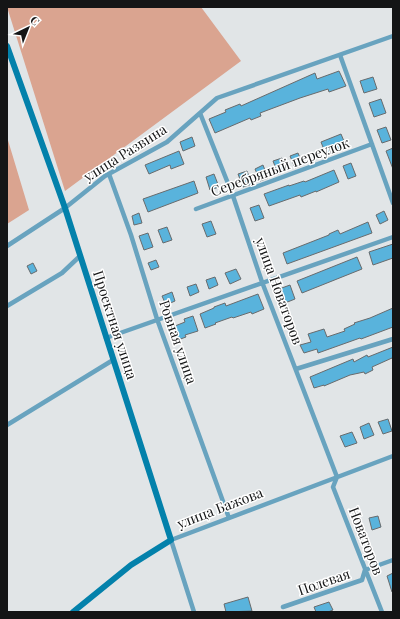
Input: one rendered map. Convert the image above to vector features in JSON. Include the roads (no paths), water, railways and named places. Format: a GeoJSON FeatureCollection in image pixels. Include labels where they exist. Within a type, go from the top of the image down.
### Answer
{"type":"FeatureCollection","features":[{"type":"Feature","properties":{"kind":"street","name":"улица Развина"},"geometry":{"type":"LineString","coordinates":[[7,246],[65,208],[105,176],[167,142],[217,98],[393,36]]}},
{"type":"Feature","properties":{"kind":"street","name":"Проектная улица"},"geometry":{"type":"LineString","coordinates":[[7,46],[65,208],[194,612]]}},
{"type":"Feature","properties":{"kind":"street"},"geometry":{"type":"LineString","coordinates":[[340,55],[393,203]]}},
{"type":"Feature","properties":{"kind":"street","name":"улица Новаторов"},"geometry":{"type":"LineString","coordinates":[[200,113],[233,196],[262,282],[336,477]]}},
{"type":"Feature","properties":{"kind":"street","name":"Серебряный переулок"},"geometry":{"type":"LineString","coordinates":[[196,209],[372,144]]}},
{"type":"Feature","properties":{"kind":"street","name":"Ровная улица"},"geometry":{"type":"LineString","coordinates":[[109,174],[131,235],[157,319],[229,518]]}},
{"type":"Feature","properties":{"kind":"street"},"geometry":{"type":"LineString","coordinates":[[106,338],[393,237]]}},
{"type":"Feature","properties":{"kind":"street"},"geometry":{"type":"LineString","coordinates":[[7,306],[62,272],[80,256]]}},
{"type":"Feature","properties":{"kind":"street"},"geometry":{"type":"LineString","coordinates":[[296,369],[393,339]]}},
{"type":"Feature","properties":{"kind":"street"},"geometry":{"type":"LineString","coordinates":[[7,425],[113,360]]}},
{"type":"Feature","properties":{"kind":"street","name":"улица Бажова"},"geometry":{"type":"LineString","coordinates":[[73,612],[131,565],[171,540],[393,456]]}},
{"type":"Feature","properties":{"kind":"street","name":"Новаторов"},"geometry":{"type":"LineString","coordinates":[[336,477],[333,487],[382,612]]}},
{"type":"Feature","properties":{"kind":"street"},"geometry":{"type":"LineString","coordinates":[[365,570],[393,560]]}},
{"type":"Feature","properties":{"kind":"street","name":"Полевая"},"geometry":{"type":"LineString","coordinates":[[283,607],[362,580],[365,570]]}}]}
